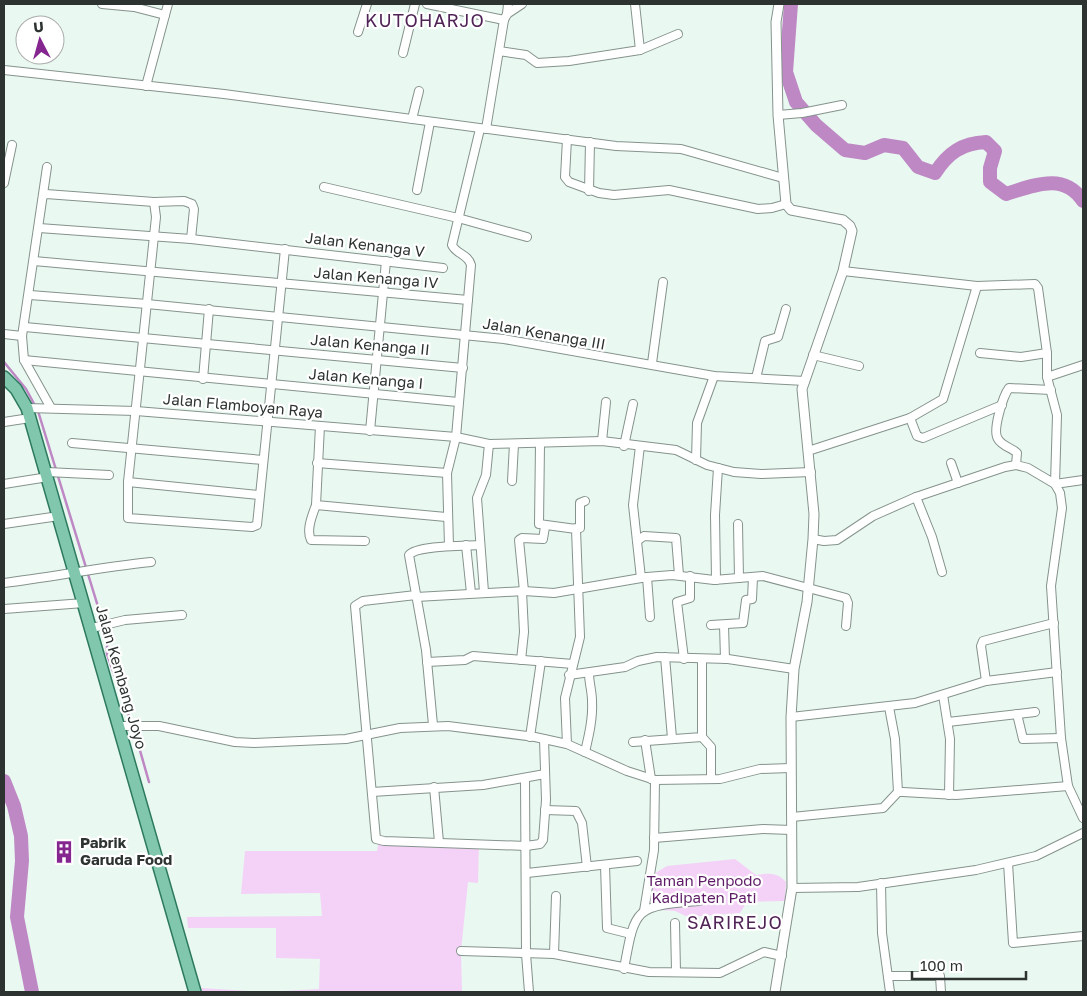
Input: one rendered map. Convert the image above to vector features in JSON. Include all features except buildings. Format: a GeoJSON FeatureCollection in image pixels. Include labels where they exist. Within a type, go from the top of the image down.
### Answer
{"type":"FeatureCollection","features":[{"type":"Feature","properties":{"kind":"main road","name":"Jalan Kembang Joyo"},"geometry":{"type":"LineString","coordinates":[[4,377],[16,389],[29,413],[195,992]]}},
{"type":"Feature","properties":{"kind":"street"},"geometry":{"type":"LineString","coordinates":[[102,4],[134,7],[165,15]]}},
{"type":"Feature","properties":{"kind":"street"},"geometry":{"type":"LineString","coordinates":[[146,86],[168,4]]}},
{"type":"Feature","properties":{"kind":"street"},"geometry":{"type":"LineString","coordinates":[[358,32],[367,4]]}},
{"type":"Feature","properties":{"kind":"street"},"geometry":{"type":"LineString","coordinates":[[403,53],[415,4]]}},
{"type":"Feature","properties":{"kind":"street"},"geometry":{"type":"LineString","coordinates":[[432,4],[505,17],[522,4]]}},
{"type":"Feature","properties":{"kind":"street"},"geometry":{"type":"LineString","coordinates":[[449,546],[446,517],[447,473],[456,437],[466,335],[470,261],[452,245],[483,129],[508,4]]}},
{"type":"Feature","properties":{"kind":"street"},"geometry":{"type":"LineString","coordinates":[[635,4],[640,50]]}},
{"type":"Feature","properties":{"kind":"street"},"geometry":{"type":"LineString","coordinates":[[775,992],[792,888],[791,717],[794,669],[809,590],[813,539],[811,472],[802,403],[805,381],[843,271],[852,236],[847,222],[791,210],[786,204],[778,115],[776,22],[779,4]]}},
{"type":"Feature","properties":{"kind":"street"},"geometry":{"type":"LineString","coordinates":[[499,51],[526,55],[538,63],[569,61],[640,50],[678,34]]}},
{"type":"Feature","properties":{"kind":"street"},"geometry":{"type":"LineString","coordinates":[[4,70],[590,142],[681,149],[783,178]]}},
{"type":"Feature","properties":{"kind":"street"},"geometry":{"type":"LineString","coordinates":[[412,119],[419,91]]}},
{"type":"Feature","properties":{"kind":"street"},"geometry":{"type":"LineString","coordinates":[[778,115],[812,112],[842,105]]}},
{"type":"Feature","properties":{"kind":"street"},"geometry":{"type":"LineString","coordinates":[[417,190],[430,122]]}},
{"type":"Feature","properties":{"kind":"street"},"geometry":{"type":"LineString","coordinates":[[567,139],[565,177],[569,182],[589,191],[614,195],[669,190],[758,210],[786,204]]}},
{"type":"Feature","properties":{"kind":"street"},"geometry":{"type":"LineString","coordinates":[[589,191],[590,142]]}},
{"type":"Feature","properties":{"kind":"street"},"geometry":{"type":"LineString","coordinates":[[4,182],[12,145]]}},
{"type":"Feature","properties":{"kind":"street"},"geometry":{"type":"LineString","coordinates":[[47,167],[30,295],[22,336],[24,360],[51,408]]}},
{"type":"Feature","properties":{"kind":"street"},"geometry":{"type":"LineString","coordinates":[[324,187],[458,218],[527,237]]}},
{"type":"Feature","properties":{"kind":"street"},"geometry":{"type":"LineString","coordinates":[[43,196],[46,194],[154,202],[184,201],[192,204],[194,209],[191,239]]}},
{"type":"Feature","properties":{"kind":"street"},"geometry":{"type":"LineString","coordinates":[[154,202],[151,271],[128,482],[128,518],[252,527],[257,525],[285,250]]}},
{"type":"Feature","properties":{"kind":"street","name":"Jalan Kenanga V"},"geometry":{"type":"LineString","coordinates":[[38,228],[191,239],[442,268]]}},
{"type":"Feature","properties":{"kind":"street"},"geometry":{"type":"LineString","coordinates":[[370,431],[386,261]]}},
{"type":"Feature","properties":{"kind":"street","name":"Jalan Kenanga IV"},"geometry":{"type":"LineString","coordinates":[[34,262],[468,300]]}},
{"type":"Feature","properties":{"kind":"street"},"geometry":{"type":"LineString","coordinates":[[843,271],[977,286],[1032,284],[1037,286],[1047,353],[1047,377],[1057,415],[1055,484]]}},
{"type":"Feature","properties":{"kind":"street"},"geometry":{"type":"LineString","coordinates":[[652,363],[663,282]]}},
{"type":"Feature","properties":{"kind":"street"},"geometry":{"type":"LineString","coordinates":[[808,451],[910,418],[943,399],[977,286]]}},
{"type":"Feature","properties":{"kind":"street","name":"Jalan Kenanga III"},"geometry":{"type":"LineString","coordinates":[[30,295],[278,316],[504,339],[626,361],[652,363],[714,376],[805,381]]}},
{"type":"Feature","properties":{"kind":"street"},"geometry":{"type":"LineString","coordinates":[[756,378],[765,342],[778,337],[786,309]]}},
{"type":"Feature","properties":{"kind":"street"},"geometry":{"type":"LineString","coordinates":[[203,379],[209,310]]}},
{"type":"Feature","properties":{"kind":"street","name":"Jalan Kenanga II"},"geometry":{"type":"LineString","coordinates":[[25,327],[463,368]]}},
{"type":"Feature","properties":{"kind":"street"},"geometry":{"type":"LineString","coordinates":[[4,334],[22,336]]}},
{"type":"Feature","properties":{"kind":"street"},"geometry":{"type":"LineString","coordinates":[[980,353],[1021,357],[1047,353]]}},
{"type":"Feature","properties":{"kind":"street"},"geometry":{"type":"LineString","coordinates":[[813,355],[859,366]]}},
{"type":"Feature","properties":{"kind":"street","name":"Jalan Kenanga I"},"geometry":{"type":"LineString","coordinates":[[24,360],[203,379],[458,402]]}},
{"type":"Feature","properties":{"kind":"street"},"geometry":{"type":"LineString","coordinates":[[1047,377],[1083,366]]}},
{"type":"Feature","properties":{"kind":"street"},"geometry":{"type":"LineString","coordinates":[[696,460],[698,424],[714,376]]}},
{"type":"Feature","properties":{"kind":"street"},"geometry":{"type":"LineString","coordinates":[[1016,465],[1016,452],[1002,444],[996,436],[996,427],[1009,388],[1051,390]]}},
{"type":"Feature","properties":{"kind":"street"},"geometry":{"type":"LineString","coordinates":[[602,441],[606,402]]}},
{"type":"Feature","properties":{"kind":"street"},"geometry":{"type":"LineString","coordinates":[[624,446],[633,404]]}},
{"type":"Feature","properties":{"kind":"street"},"geometry":{"type":"LineString","coordinates":[[910,418],[916,436],[923,438],[1002,405]]}},
{"type":"Feature","properties":{"kind":"street","name":"Jalan Flamboyan Raya"},"geometry":{"type":"LineString","coordinates":[[4,422],[51,408],[136,411],[456,437],[489,444],[602,441],[624,446],[676,450],[718,468],[746,474],[811,472]]}},
{"type":"Feature","properties":{"kind":"street"},"geometry":{"type":"LineString","coordinates":[[320,426],[316,505],[311,520],[309,536],[311,540],[366,542]]}},
{"type":"Feature","properties":{"kind":"street"},"geometry":{"type":"LineString","coordinates":[[72,443],[263,460]]}},
{"type":"Feature","properties":{"kind":"street"},"geometry":{"type":"LineString","coordinates":[[484,592],[477,498],[486,475],[489,444]]}},
{"type":"Feature","properties":{"kind":"street"},"geometry":{"type":"LineString","coordinates":[[512,481],[514,444]]}},
{"type":"Feature","properties":{"kind":"street"},"geometry":{"type":"LineString","coordinates":[[540,444],[539,524],[545,527],[580,528],[580,503],[585,501]]}},
{"type":"Feature","properties":{"kind":"street"},"geometry":{"type":"LineString","coordinates":[[640,446],[633,505],[650,616]]}},
{"type":"Feature","properties":{"kind":"street"},"geometry":{"type":"LineString","coordinates":[[318,463],[447,473]]}},
{"type":"Feature","properties":{"kind":"street"},"geometry":{"type":"LineString","coordinates":[[951,463],[958,483]]}},
{"type":"Feature","properties":{"kind":"street"},"geometry":{"type":"LineString","coordinates":[[813,539],[824,541],[836,540],[873,516],[916,497],[1016,465],[1028,468],[1055,484],[1060,493],[1062,508],[1051,579],[1061,738],[1068,786],[1083,818]]}},
{"type":"Feature","properties":{"kind":"street"},"geometry":{"type":"LineString","coordinates":[[716,580],[718,468]]}},
{"type":"Feature","properties":{"kind":"street"},"geometry":{"type":"LineString","coordinates":[[4,484],[47,475],[109,475]]}},
{"type":"Feature","properties":{"kind":"street"},"geometry":{"type":"LineString","coordinates":[[1055,484],[1083,480]]}},
{"type":"Feature","properties":{"kind":"street"},"geometry":{"type":"LineString","coordinates":[[128,482],[259,495]]}},
{"type":"Feature","properties":{"kind":"street"},"geometry":{"type":"LineString","coordinates":[[916,497],[932,537],[942,572]]}},
{"type":"Feature","properties":{"kind":"street"},"geometry":{"type":"LineString","coordinates":[[316,505],[446,517]]}},
{"type":"Feature","properties":{"kind":"street"},"geometry":{"type":"LineString","coordinates":[[4,524],[59,516]]}},
{"type":"Feature","properties":{"kind":"street"},"geometry":{"type":"LineString","coordinates":[[738,524],[739,578]]}},
{"type":"Feature","properties":{"kind":"street"},"geometry":{"type":"LineString","coordinates":[[521,660],[524,632],[519,540],[522,538],[543,539],[545,527]]}},
{"type":"Feature","properties":{"kind":"street"},"geometry":{"type":"LineString","coordinates":[[567,744],[565,698],[569,675],[580,637],[576,528]]}},
{"type":"Feature","properties":{"kind":"street"},"geometry":{"type":"LineString","coordinates":[[637,541],[644,536],[676,538],[679,575]]}},
{"type":"Feature","properties":{"kind":"street"},"geometry":{"type":"LineString","coordinates":[[433,725],[427,662],[409,558],[410,553],[449,546],[480,544]]}},
{"type":"Feature","properties":{"kind":"street"},"geometry":{"type":"LineString","coordinates":[[466,545],[470,593]]}},
{"type":"Feature","properties":{"kind":"street"},"geometry":{"type":"LineString","coordinates":[[4,583],[75,574],[87,569],[151,562]]}},
{"type":"Feature","properties":{"kind":"street"},"geometry":{"type":"LineString","coordinates":[[544,739],[545,810],[543,840],[540,844],[526,846],[439,842],[384,842],[376,839],[356,604],[416,596],[484,592],[523,591],[554,593],[644,577],[679,575],[716,580],[753,577],[769,578],[848,599],[846,626]]}},
{"type":"Feature","properties":{"kind":"street"},"geometry":{"type":"LineString","coordinates":[[684,659],[677,602],[690,598],[690,576]]}},
{"type":"Feature","properties":{"kind":"street"},"geometry":{"type":"LineString","coordinates":[[711,626],[743,624],[746,600],[752,599],[753,577]]}},
{"type":"Feature","properties":{"kind":"street"},"geometry":{"type":"LineString","coordinates":[[4,609],[84,603]]}},
{"type":"Feature","properties":{"kind":"street"},"geometry":{"type":"LineString","coordinates":[[92,628],[125,620],[182,615]]}},
{"type":"Feature","properties":{"kind":"street"},"geometry":{"type":"LineString","coordinates":[[986,681],[981,646],[983,640],[1054,623]]}},
{"type":"Feature","properties":{"kind":"street"},"geometry":{"type":"LineString","coordinates":[[724,625],[725,659]]}},
{"type":"Feature","properties":{"kind":"street"},"geometry":{"type":"LineString","coordinates":[[427,662],[465,660],[473,656],[573,664]]}},
{"type":"Feature","properties":{"kind":"street"},"geometry":{"type":"LineString","coordinates":[[569,675],[625,667],[647,658],[664,657],[702,660],[725,659],[794,669]]}},
{"type":"Feature","properties":{"kind":"street"},"geometry":{"type":"LineString","coordinates":[[664,657],[672,738]]}},
{"type":"Feature","properties":{"kind":"street"},"geometry":{"type":"LineString","coordinates":[[702,660],[702,736],[710,747],[711,779]]}},
{"type":"Feature","properties":{"kind":"street"},"geometry":{"type":"LineString","coordinates":[[530,737],[541,661]]}},
{"type":"Feature","properties":{"kind":"street"},"geometry":{"type":"LineString","coordinates":[[791,717],[923,702],[986,681],[1057,672]]}},
{"type":"Feature","properties":{"kind":"street"},"geometry":{"type":"LineString","coordinates":[[585,752],[590,733],[591,714],[589,673]]}},
{"type":"Feature","properties":{"kind":"street"},"geometry":{"type":"LineString","coordinates":[[943,695],[951,745],[949,795]]}},
{"type":"Feature","properties":{"kind":"street"},"geometry":{"type":"LineString","coordinates":[[792,817],[883,808],[898,792],[895,739],[889,707]]}},
{"type":"Feature","properties":{"kind":"street"},"geometry":{"type":"LineString","coordinates":[[948,722],[1035,712]]}},
{"type":"Feature","properties":{"kind":"street"},"geometry":{"type":"LineString","coordinates":[[1016,714],[1023,739],[1061,738]]}},
{"type":"Feature","properties":{"kind":"street"},"geometry":{"type":"LineString","coordinates":[[119,726],[159,726],[245,743],[346,739],[400,728],[433,725],[530,737],[567,744],[627,771],[653,779],[726,779],[774,767],[790,768]]}},
{"type":"Feature","properties":{"kind":"street"},"geometry":{"type":"LineString","coordinates":[[633,742],[702,736]]}},
{"type":"Feature","properties":{"kind":"street"},"geometry":{"type":"LineString","coordinates":[[644,911],[654,838],[653,779],[645,740]]}},
{"type":"Feature","properties":{"kind":"street"},"geometry":{"type":"LineString","coordinates":[[372,792],[483,785],[545,774]]}},
{"type":"Feature","properties":{"kind":"street"},"geometry":{"type":"LineString","coordinates":[[525,778],[526,954],[529,992]]}},
{"type":"Feature","properties":{"kind":"street"},"geometry":{"type":"LineString","coordinates":[[898,792],[949,795],[1068,786]]}},
{"type":"Feature","properties":{"kind":"street"},"geometry":{"type":"LineString","coordinates":[[434,787],[439,842]]}},
{"type":"Feature","properties":{"kind":"street"},"geometry":{"type":"LineString","coordinates":[[545,810],[576,811],[582,823],[587,866]]}},
{"type":"Feature","properties":{"kind":"street"},"geometry":{"type":"LineString","coordinates":[[654,838],[763,829],[792,830]]}},
{"type":"Feature","properties":{"kind":"street"},"geometry":{"type":"LineString","coordinates":[[792,888],[858,887],[1008,863],[1045,853],[1083,833]]}},
{"type":"Feature","properties":{"kind":"street"},"geometry":{"type":"LineString","coordinates":[[527,873],[637,861]]}},
{"type":"Feature","properties":{"kind":"street"},"geometry":{"type":"LineString","coordinates":[[1008,863],[1013,943],[1083,936]]}},
{"type":"Feature","properties":{"kind":"street"},"geometry":{"type":"LineString","coordinates":[[606,864],[607,928],[631,934]]}},
{"type":"Feature","properties":{"kind":"street"},"geometry":{"type":"LineString","coordinates":[[881,883],[882,933],[890,992]]}},
{"type":"Feature","properties":{"kind":"street"},"geometry":{"type":"LineString","coordinates":[[554,954],[556,896]]}},
{"type":"Feature","properties":{"kind":"street"},"geometry":{"type":"LineString","coordinates":[[624,968],[634,922],[644,911],[654,906],[699,901]]}},
{"type":"Feature","properties":{"kind":"street"},"geometry":{"type":"LineString","coordinates":[[675,923],[676,972]]}},
{"type":"Feature","properties":{"kind":"street"},"geometry":{"type":"LineString","coordinates":[[461,951],[554,954],[649,972],[724,972],[764,952],[782,956]]}},
{"type":"Feature","properties":{"kind":"street"},"geometry":{"type":"LineString","coordinates":[[888,976],[939,976],[941,992]]}},
{"type":"Feature","properties":{"kind":"green space"},"geometry":{"type":"Polygon","coordinates":[[[379,841],[479,844],[478,883],[468,882],[461,951],[462,992],[266,992],[319,989],[320,959],[276,958],[276,928],[188,928],[187,917],[322,916],[320,893],[241,894],[245,851],[377,851],[379,841]]]}},
{"type":"Feature","properties":{"kind":"green space","name":"Taman Penpodo Kadipaten Pati"},"geometry":{"type":"Polygon","coordinates":[[[735,859],[756,875],[773,874],[783,879],[786,882],[785,901],[747,902],[740,913],[688,917],[675,911],[647,909],[652,875],[667,866],[735,859]]]}},
{"type":"Feature","properties":{"kind":"green space"},"geometry":{"type":"Polygon","coordinates":[[[201,988],[266,992],[203,992],[201,988]]]}},
{"type":"Feature","properties":{"kind":"waterway"},"geometry":{"type":"LineString","coordinates":[[791,4],[786,72],[796,102],[816,125],[845,150],[865,153],[884,145],[903,148],[918,167],[935,173],[956,150],[970,144],[986,142],[995,151],[990,168],[990,182],[1006,194],[1048,183],[1067,186],[1083,201]]}},
{"type":"Feature","properties":{"kind":"waterway"},"geometry":{"type":"LineString","coordinates":[[4,362],[26,389],[38,411],[107,636],[107,654],[135,733],[149,782]]}},
{"type":"Feature","properties":{"kind":"waterway"},"geometry":{"type":"LineString","coordinates":[[4,781],[14,806],[21,836],[22,861],[17,917],[32,992]]}},
{"type":"Feature","properties":{"kind":"place","name":"Pabrik Garuda Food"},"geometry":{"type":"Point","coordinates":[64,852]}},
{"type":"Feature","properties":{"kind":"district","name":"KUTOHARJO"},"geometry":{"type":"Point","coordinates":[425,21]}},
{"type":"Feature","properties":{"kind":"district","name":"SARIREJO"},"geometry":{"type":"Point","coordinates":[735,923]}}]}
